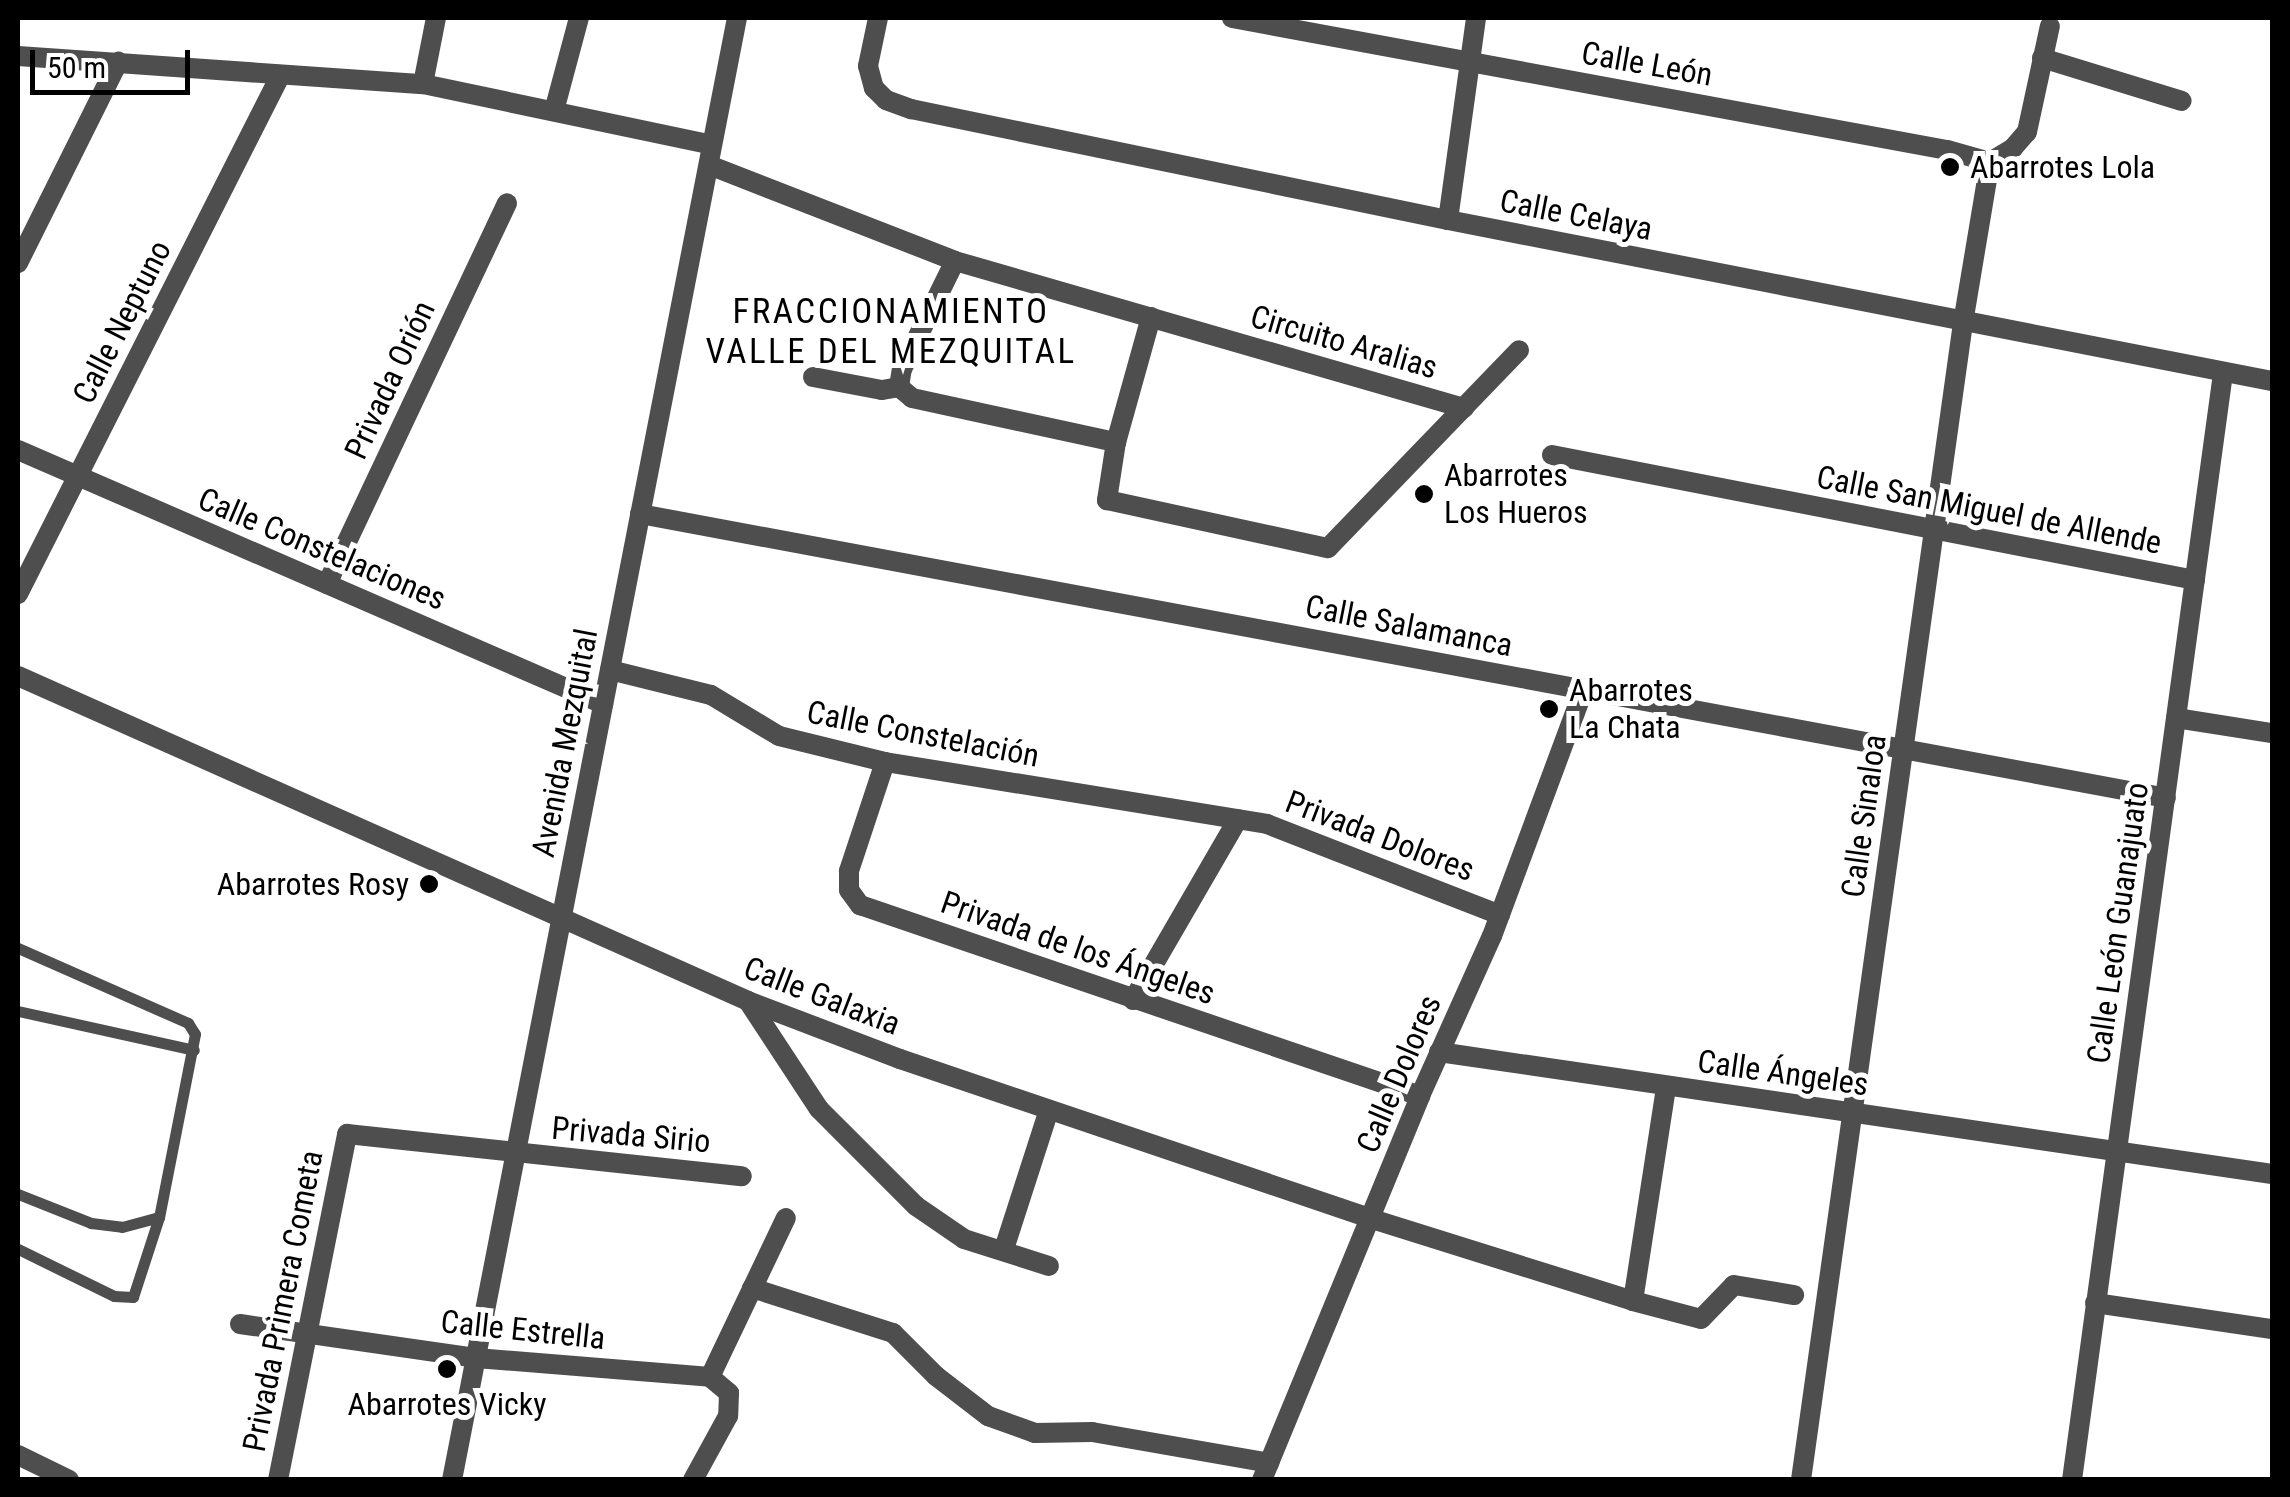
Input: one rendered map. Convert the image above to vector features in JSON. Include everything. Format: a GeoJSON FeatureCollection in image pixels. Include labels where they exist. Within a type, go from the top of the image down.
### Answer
{"type":"FeatureCollection","features":[{"type":"Feature","properties":{"kind":"street"},"geometry":{"type":"LineString","coordinates":[[424,84],[436,18]]}},
{"type":"Feature","properties":{"kind":"street"},"geometry":{"type":"LineString","coordinates":[[554,111],[579,18]]}},
{"type":"Feature","properties":{"kind":"street","name":"Avenida Mezquital"},"geometry":{"type":"LineString","coordinates":[[452,1480],[737,18]]}},
{"type":"Feature","properties":{"kind":"street","name":"Calle Celaya"},"geometry":{"type":"LineString","coordinates":[[878,18],[868,66],[874,88],[886,100],[911,108],[1448,220],[2272,381]]}},
{"type":"Feature","properties":{"kind":"street","name":"Calle León"},"geometry":{"type":"LineString","coordinates":[[1232,18],[1947,150],[1990,162]]}},
{"type":"Feature","properties":{"kind":"street"},"geometry":{"type":"LineString","coordinates":[[1448,220],[1476,18]]}},
{"type":"Feature","properties":{"kind":"street"},"geometry":{"type":"LineString","coordinates":[[1990,162],[2013,148],[2026,132],[2050,26]]}},
{"type":"Feature","properties":{"kind":"street","name":"Circuito Aralias"},"geometry":{"type":"LineString","coordinates":[[18,56],[424,84],[554,111],[710,155],[955,261],[1151,317],[1464,408],[1328,548],[1107,500],[1116,442],[1151,317]]}},
{"type":"Feature","properties":{"kind":"street"},"geometry":{"type":"LineString","coordinates":[[2042,58],[2182,101]]}},
{"type":"Feature","properties":{"kind":"street"},"geometry":{"type":"LineString","coordinates":[[18,263],[118,62]]}},
{"type":"Feature","properties":{"kind":"street","name":"Calle Neptuno"},"geometry":{"type":"LineString","coordinates":[[18,594],[280,76]]}},
{"type":"Feature","properties":{"kind":"street","name":"Calle Sinaloa"},"geometry":{"type":"LineString","coordinates":[[1800,1480],[1990,162]]}},
{"type":"Feature","properties":{"kind":"street","name":"Privada Orión"},"geometry":{"type":"LineString","coordinates":[[327,584],[507,203]]}},
{"type":"Feature","properties":{"kind":"street"},"geometry":{"type":"LineString","coordinates":[[899,387],[902,369],[955,261]]}},
{"type":"Feature","properties":{"kind":"street"},"geometry":{"type":"LineString","coordinates":[[1464,408],[1519,350]]}},
{"type":"Feature","properties":{"kind":"street","name":"Calle León Guanajuato"},"geometry":{"type":"LineString","coordinates":[[2072,1480],[2223,374]]}},
{"type":"Feature","properties":{"kind":"street"},"geometry":{"type":"LineString","coordinates":[[813,378],[882,390],[899,387]]}},
{"type":"Feature","properties":{"kind":"street"},"geometry":{"type":"LineString","coordinates":[[899,387],[912,398],[1116,442]]}},
{"type":"Feature","properties":{"kind":"street","name":"Calle Constelaciones"},"geometry":{"type":"LineString","coordinates":[[18,450],[603,704]]}},
{"type":"Feature","properties":{"kind":"street","name":"Calle San Miguel de Allende"},"geometry":{"type":"LineString","coordinates":[[1552,455],[2196,580]]}},
{"type":"Feature","properties":{"kind":"street","name":"Calle Salamanca"},"geometry":{"type":"LineString","coordinates":[[640,514],[2166,798]]}},
{"type":"Feature","properties":{"kind":"street","name":"Calle Constelación"},"geometry":{"type":"LineString","coordinates":[[610,670],[711,695],[778,736],[885,762],[1238,819]]}},
{"type":"Feature","properties":{"kind":"street","name":"Calle Galaxia"},"geometry":{"type":"LineString","coordinates":[[18,676],[748,1002],[1049,1110],[1372,1219],[1701,1319],[1734,1285],[1794,1295]]}},
{"type":"Feature","properties":{"kind":"street","name":"Calle Dolores"},"geometry":{"type":"LineString","coordinates":[[1266,1471],[1420,1096],[1500,914],[1584,689]]}},
{"type":"Feature","properties":{"kind":"street"},"geometry":{"type":"LineString","coordinates":[[2176,718],[2272,733]]}},
{"type":"Feature","properties":{"kind":"street","name":"Privada de los Ángeles"},"geometry":{"type":"LineString","coordinates":[[885,762],[849,871],[850,890],[860,905],[1420,1096]]}},
{"type":"Feature","properties":{"kind":"street"},"geometry":{"type":"LineString","coordinates":[[1133,1000],[1238,819]]}},
{"type":"Feature","properties":{"kind":"street","name":"Privada Dolores"},"geometry":{"type":"LineString","coordinates":[[1238,819],[1267,824],[1500,914]]}},
{"type":"Feature","properties":{"kind":"street"},"geometry":{"type":"LineString","coordinates":[[748,1002],[820,1109],[916,1206],[964,1239],[1048,1266]]}},
{"type":"Feature","properties":{"kind":"street","name":"Calle Ángeles"},"geometry":{"type":"LineString","coordinates":[[1439,1052],[2272,1174]]}},
{"type":"Feature","properties":{"kind":"street"},"geometry":{"type":"LineString","coordinates":[[1632,1301],[1666,1087]]}},
{"type":"Feature","properties":{"kind":"street"},"geometry":{"type":"LineString","coordinates":[[1004,1249],[1049,1110]]}},
{"type":"Feature","properties":{"kind":"street","name":"Privada Sirio"},"geometry":{"type":"LineString","coordinates":[[347,1134],[742,1176]]}},
{"type":"Feature","properties":{"kind":"street","name":"Privada Primera Cometa"},"geometry":{"type":"LineString","coordinates":[[278,1480],[347,1134]]}},
{"type":"Feature","properties":{"kind":"street"},"geometry":{"type":"LineString","coordinates":[[693,1480],[728,1416],[728,1393],[710,1377],[786,1218]]}},
{"type":"Feature","properties":{"kind":"street"},"geometry":{"type":"LineString","coordinates":[[752,1288],[893,1334],[936,1376],[988,1416],[1035,1432],[1092,1432],[1266,1471]]}},
{"type":"Feature","properties":{"kind":"street"},"geometry":{"type":"LineString","coordinates":[[2095,1302],[2272,1329]]}},
{"type":"Feature","properties":{"kind":"street","name":"Calle Estrella"},"geometry":{"type":"LineString","coordinates":[[240,1324],[476,1358],[710,1377]]}},
{"type":"Feature","properties":{"kind":"street"},"geometry":{"type":"LineString","coordinates":[[18,1455],[64,1478]]}},
{"type":"Feature","properties":{"kind":"lane"},"geometry":{"type":"LineString","coordinates":[[18,948],[188,1024],[195,1034],[160,1216],[138,1290],[124,1300],[18,1249]]}},
{"type":"Feature","properties":{"kind":"lane"},"geometry":{"type":"LineString","coordinates":[[18,1011],[194,1050]]}},
{"type":"Feature","properties":{"kind":"lane"},"geometry":{"type":"LineString","coordinates":[[18,1194],[92,1224],[122,1227],[160,1216]]}},
{"type":"Feature","properties":{"kind":"place","name":"Abarrotes Lola"},"geometry":{"type":"Point","coordinates":[1950,167]}},
{"type":"Feature","properties":{"kind":"place","name":"Abarrotes Los Hueros"},"geometry":{"type":"Point","coordinates":[1424,494]}},
{"type":"Feature","properties":{"kind":"place","name":"Abarrotes La Chata"},"geometry":{"type":"Point","coordinates":[1549,709]}},
{"type":"Feature","properties":{"kind":"place","name":"Abarrotes Rosy"},"geometry":{"type":"Point","coordinates":[429,884]}},
{"type":"Feature","properties":{"kind":"place","name":"Abarrotes Vicky"},"geometry":{"type":"Point","coordinates":[447,1369]}},
{"type":"Feature","properties":{"kind":"district","name":"FRACCIONAMIENTO VALLE DEL MEZQUITAL"},"geometry":{"type":"Point","coordinates":[891,332]}}]}
